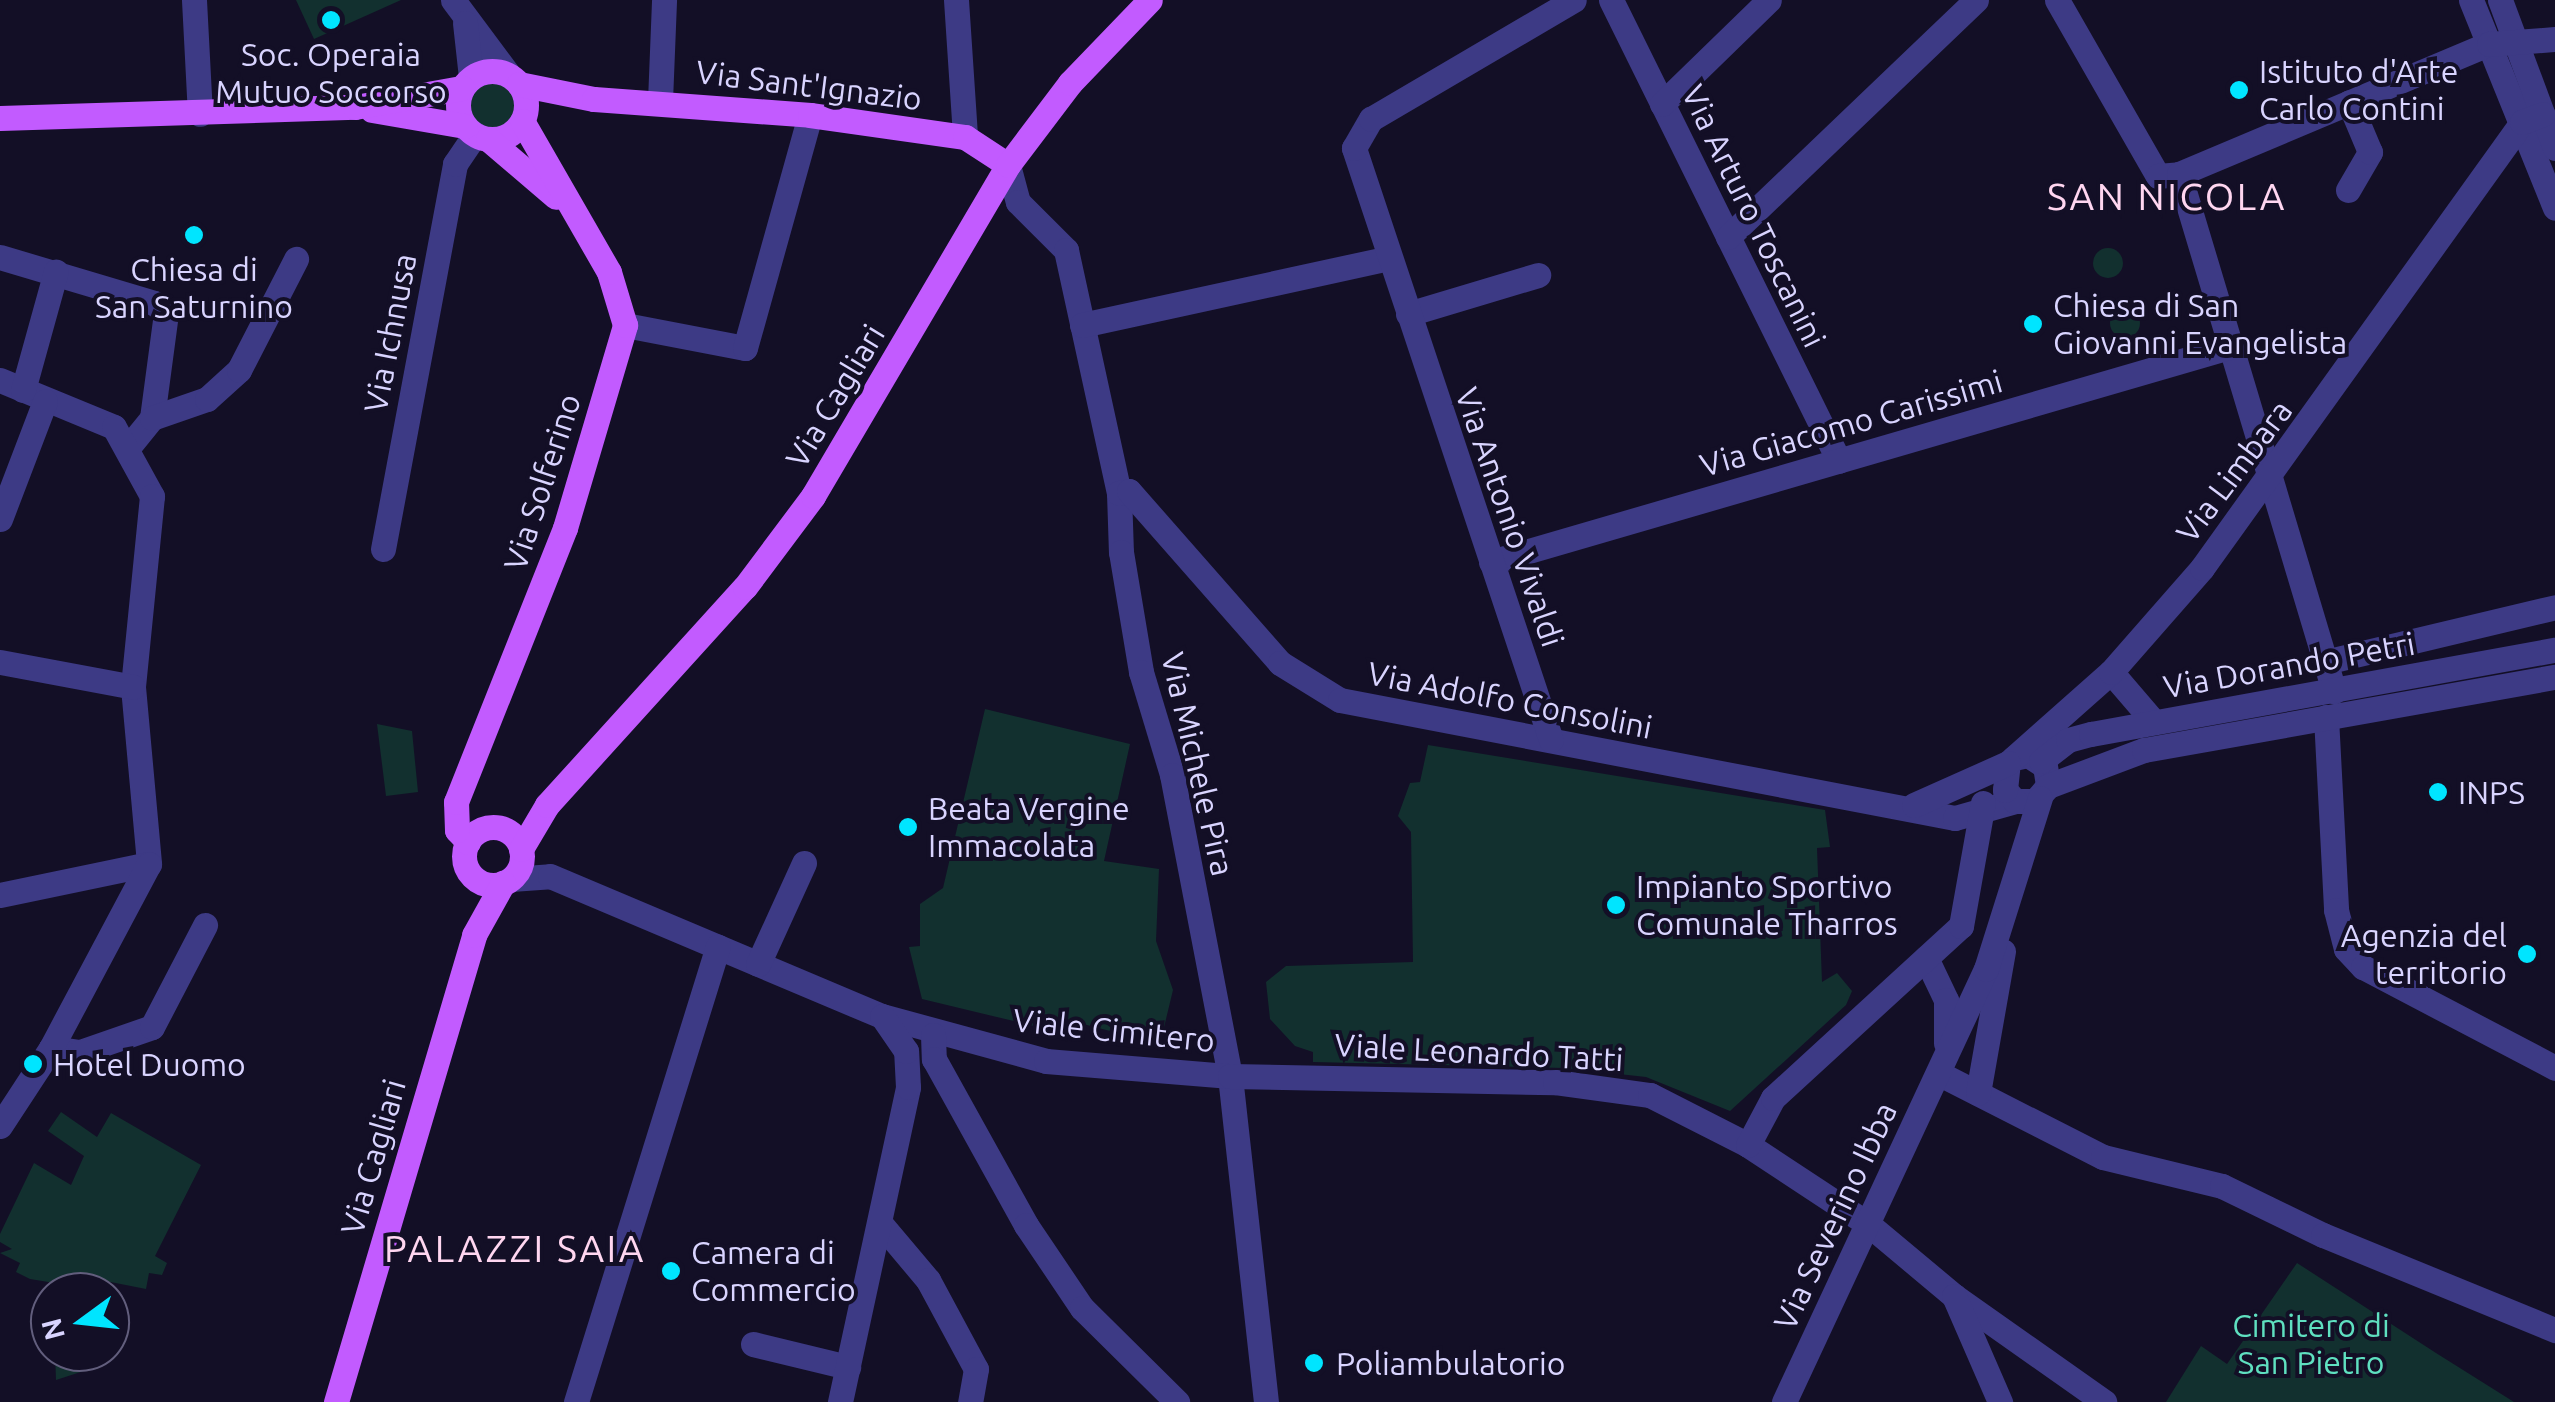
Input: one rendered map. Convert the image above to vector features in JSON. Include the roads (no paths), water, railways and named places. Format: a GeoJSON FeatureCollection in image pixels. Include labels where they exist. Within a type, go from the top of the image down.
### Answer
{"type":"FeatureCollection","features":[{"type":"Feature","properties":{"kind":"main road","name":"Via Cagliari"},"geometry":{"type":"LineString","coordinates":[[521,851],[547,804],[745,587],[813,496],[1008,165],[1070,82],[1150,0]]}},
{"type":"Feature","properties":{"kind":"main road"},"geometry":{"type":"LineString","coordinates":[[0,118],[355,107],[467,82],[490,70],[514,79],[522,120],[610,272],[625,325]]}},
{"type":"Feature","properties":{"kind":"main road","name":"Via Sant'Ignazio"},"geometry":{"type":"LineString","coordinates":[[514,79],[594,99],[810,115],[964,137],[1008,165]]}},
{"type":"Feature","properties":{"kind":"main road"},"geometry":{"type":"LineString","coordinates":[[467,82],[458,103],[476,133],[572,209]]}},
{"type":"Feature","properties":{"kind":"main road","name":"Via Sant'Ignazio"},"geometry":{"type":"LineString","coordinates":[[522,120],[594,99]]}},
{"type":"Feature","properties":{"kind":"main road"},"geometry":{"type":"LineString","coordinates":[[355,107],[504,137],[522,120]]}},
{"type":"Feature","properties":{"kind":"main road","name":"Via Solferino"},"geometry":{"type":"LineString","coordinates":[[484,832],[466,777],[565,528],[625,325]]}},
{"type":"Feature","properties":{"kind":"main road","name":"Via Cagliari"},"geometry":{"type":"LineString","coordinates":[[484,832],[547,804]]}},
{"type":"Feature","properties":{"kind":"main road"},"geometry":{"type":"LineString","coordinates":[[484,832],[521,851],[507,881],[485,884],[470,874],[464,856],[484,832]]}},
{"type":"Feature","properties":{"kind":"main road","name":"Via Cagliari"},"geometry":{"type":"LineString","coordinates":[[470,874],[475,931]]}},
{"type":"Feature","properties":{"kind":"main road","name":"Via Cagliari"},"geometry":{"type":"LineString","coordinates":[[336,1402],[475,931],[507,881]]}},
{"type":"Feature","properties":{"kind":"street"},"geometry":{"type":"LineString","coordinates":[[194,0],[200,114]]}},
{"type":"Feature","properties":{"kind":"street"},"geometry":{"type":"LineString","coordinates":[[660,101],[664,0]]}},
{"type":"Feature","properties":{"kind":"street"},"geometry":{"type":"LineString","coordinates":[[956,0],[964,137]]}},
{"type":"Feature","properties":{"kind":"street","name":"Via Antonio Vivaldi"},"geometry":{"type":"LineString","coordinates":[[1551,740],[1354,148],[1358,132],[1574,0]]}},
{"type":"Feature","properties":{"kind":"street","name":"Via Arturo Toscanini"},"geometry":{"type":"LineString","coordinates":[[1611,0],[1839,461]]}},
{"type":"Feature","properties":{"kind":"street"},"geometry":{"type":"LineString","coordinates":[[1662,104],[1770,0]]}},
{"type":"Feature","properties":{"kind":"street"},"geometry":{"type":"LineString","coordinates":[[1728,237],[1976,0]]}},
{"type":"Feature","properties":{"kind":"street"},"geometry":{"type":"LineString","coordinates":[[2058,0],[2158,176],[2179,174],[2489,44],[2518,46],[2555,39]]}},
{"type":"Feature","properties":{"kind":"street"},"geometry":{"type":"LineString","coordinates":[[2471,0],[2489,44],[2532,118],[2555,148]]}},
{"type":"Feature","properties":{"kind":"street"},"geometry":{"type":"LineString","coordinates":[[2500,0],[2518,46],[2555,208]]}},
{"type":"Feature","properties":{"kind":"street"},"geometry":{"type":"LineString","coordinates":[[459,12],[514,79]]}},
{"type":"Feature","properties":{"kind":"street"},"geometry":{"type":"LineString","coordinates":[[459,12],[467,82]]}},
{"type":"Feature","properties":{"kind":"street"},"geometry":{"type":"LineString","coordinates":[[2348,190],[2370,152],[2349,102]]}},
{"type":"Feature","properties":{"kind":"street"},"geometry":{"type":"LineString","coordinates":[[625,325],[745,348],[810,115]]}},
{"type":"Feature","properties":{"kind":"street","name":"Via Limbara"},"geometry":{"type":"LineString","coordinates":[[2026,774],[2059,723],[2112,672],[2270,482],[2532,118]]}},
{"type":"Feature","properties":{"kind":"street","name":"Via Ichnusa"},"geometry":{"type":"LineString","coordinates":[[383,549],[454,164],[476,133]]}},
{"type":"Feature","properties":{"kind":"street","name":"Via Michele Pira"},"geometry":{"type":"LineString","coordinates":[[1008,165],[1018,202],[1066,250],[1118,493],[1120,552],[1142,672],[1172,775],[1230,1076],[1266,1402]]}},
{"type":"Feature","properties":{"kind":"street"},"geometry":{"type":"LineString","coordinates":[[2179,174],[2334,691]]}},
{"type":"Feature","properties":{"kind":"street"},"geometry":{"type":"LineString","coordinates":[[0,257],[154,303],[166,314],[152,418]]}},
{"type":"Feature","properties":{"kind":"street"},"geometry":{"type":"LineString","coordinates":[[129,446],[152,418],[206,399],[239,370],[296,258]]}},
{"type":"Feature","properties":{"kind":"street"},"geometry":{"type":"LineString","coordinates":[[1082,326],[1389,258]]}},
{"type":"Feature","properties":{"kind":"street"},"geometry":{"type":"LineString","coordinates":[[0,519],[23,390],[56,272]]}},
{"type":"Feature","properties":{"kind":"street"},"geometry":{"type":"LineString","coordinates":[[1408,314],[1538,276]]}},
{"type":"Feature","properties":{"kind":"street","name":"Via Giacomo Carissimi"},"geometry":{"type":"LineString","coordinates":[[1492,562],[2229,347]]}},
{"type":"Feature","properties":{"kind":"street"},"geometry":{"type":"LineString","coordinates":[[0,1126],[51,1048],[148,864],[133,688],[152,496],[129,446],[114,428],[23,390]]}},
{"type":"Feature","properties":{"kind":"street","name":"Via Adolfo Consolini"},"geometry":{"type":"LineString","coordinates":[[1118,493],[1128,491],[1250,632],[1306,681],[1381,710],[1914,805],[1955,818],[1979,815]]}},
{"type":"Feature","properties":{"kind":"street","name":"Via Dorando Petri"},"geometry":{"type":"LineString","coordinates":[[2325,662],[2555,607]]}},
{"type":"Feature","properties":{"kind":"street","name":"Via Dorando Petri"},"geometry":{"type":"LineString","coordinates":[[2026,774],[2068,740],[2555,650]]}},
{"type":"Feature","properties":{"kind":"street"},"geometry":{"type":"LineString","coordinates":[[0,662],[133,688]]}},
{"type":"Feature","properties":{"kind":"street"},"geometry":{"type":"LineString","coordinates":[[2112,672],[2154,722]]}},
{"type":"Feature","properties":{"kind":"street","name":"Via Dorando Petri"},"geometry":{"type":"LineString","coordinates":[[2026,774],[2555,678]]}},
{"type":"Feature","properties":{"kind":"street"},"geometry":{"type":"LineString","coordinates":[[2326,717],[2336,910],[2346,948],[2363,968],[2555,1068]]}},
{"type":"Feature","properties":{"kind":"street"},"geometry":{"type":"LineString","coordinates":[[1914,805],[2026,774]]}},
{"type":"Feature","properties":{"kind":"street"},"geometry":{"type":"LineString","coordinates":[[1748,1146],[1773,1098],[1961,926],[1979,815],[2026,774]]}},
{"type":"Feature","properties":{"kind":"street","name":"Via Severino Ibba"},"geometry":{"type":"LineString","coordinates":[[1784,1402],[1942,1065],[1997,937],[2026,774]]}},
{"type":"Feature","properties":{"kind":"street"},"geometry":{"type":"LineString","coordinates":[[507,881],[550,876],[548,864],[521,851]]}},
{"type":"Feature","properties":{"kind":"street"},"geometry":{"type":"LineString","coordinates":[[758,964],[804,863]]}},
{"type":"Feature","properties":{"kind":"street"},"geometry":{"type":"LineString","coordinates":[[0,895],[148,864]]}},
{"type":"Feature","properties":{"kind":"street","name":"Viale Cimitero"},"geometry":{"type":"LineString","coordinates":[[550,876],[933,1035],[1046,1061],[1230,1076]]}},
{"type":"Feature","properties":{"kind":"street"},"geometry":{"type":"LineString","coordinates":[[51,1048],[80,1052],[152,1027],[205,925]]}},
{"type":"Feature","properties":{"kind":"street"},"geometry":{"type":"LineString","coordinates":[[1978,1093],[2003,966],[1997,937]]}},
{"type":"Feature","properties":{"kind":"street"},"geometry":{"type":"LineString","coordinates":[[576,1402],[718,947]]}},
{"type":"Feature","properties":{"kind":"street","name":"Via Severino Ibba"},"geometry":{"type":"LineString","coordinates":[[1926,958],[1946,1000],[1942,1065]]}},
{"type":"Feature","properties":{"kind":"street"},"geometry":{"type":"LineString","coordinates":[[840,1402],[908,1087],[906,1051],[882,1016]]}},
{"type":"Feature","properties":{"kind":"street"},"geometry":{"type":"LineString","coordinates":[[933,1035],[942,1074],[1026,1225],[1082,1308],[1166,1397]]}},
{"type":"Feature","properties":{"kind":"street"},"geometry":{"type":"LineString","coordinates":[[1942,1065],[1978,1093],[2103,1157],[2222,1186],[2324,1236],[2555,1330]]}},
{"type":"Feature","properties":{"kind":"street"},"geometry":{"type":"LineString","coordinates":[[908,1087],[942,1074]]}},
{"type":"Feature","properties":{"kind":"street","name":"Viale Leonardo Tatti"},"geometry":{"type":"LineString","coordinates":[[1230,1076],[1608,1088],[1650,1095],[1748,1146],[1868,1224],[1954,1296],[2104,1402]]}},
{"type":"Feature","properties":{"kind":"street"},"geometry":{"type":"LineString","coordinates":[[880,1222],[928,1280],[976,1369],[970,1402]]}},
{"type":"Feature","properties":{"kind":"street"},"geometry":{"type":"LineString","coordinates":[[1954,1296],[2000,1402]]}},
{"type":"Feature","properties":{"kind":"street"},"geometry":{"type":"LineString","coordinates":[[753,1344],[848,1368]]}},
{"type":"Feature","properties":{"kind":"place","name":"Soc. Operaia Mutuo Soccorso"},"geometry":{"type":"Point","coordinates":[331,20]}},
{"type":"Feature","properties":{"kind":"place","name":"Istituto d'Arte Carlo Contini"},"geometry":{"type":"Point","coordinates":[2239,90]}},
{"type":"Feature","properties":{"kind":"place","name":"Chiesa di San Saturnino"},"geometry":{"type":"Point","coordinates":[194,235]}},
{"type":"Feature","properties":{"kind":"place","name":"Chiesa di San Giovanni Evangelista"},"geometry":{"type":"Point","coordinates":[2033,324]}},
{"type":"Feature","properties":{"kind":"place","name":"INPS"},"geometry":{"type":"Point","coordinates":[2438,792]}},
{"type":"Feature","properties":{"kind":"place","name":"Beata Vergine Immacolata"},"geometry":{"type":"Point","coordinates":[908,827]}},
{"type":"Feature","properties":{"kind":"place","name":"Impianto Sportivo Comunale Tharros"},"geometry":{"type":"Point","coordinates":[1616,905]}},
{"type":"Feature","properties":{"kind":"place","name":"Agenzia del territorio"},"geometry":{"type":"Point","coordinates":[2527,954]}},
{"type":"Feature","properties":{"kind":"place","name":"Hotel Duomo"},"geometry":{"type":"Point","coordinates":[33,1064]}},
{"type":"Feature","properties":{"kind":"place","name":"Camera di Commercio"},"geometry":{"type":"Point","coordinates":[671,1271]}},
{"type":"Feature","properties":{"kind":"place","name":"Poliambulatorio"},"geometry":{"type":"Point","coordinates":[1314,1363]}},
{"type":"Feature","properties":{"kind":"district","name":"SAN NICOLA"},"geometry":{"type":"Point","coordinates":[2167,197]}},
{"type":"Feature","properties":{"kind":"district","name":"PALAZZI SAIA"},"geometry":{"type":"Point","coordinates":[515,1249]}},
{"type":"Feature","properties":{"kind":"park label","name":"Cimitero di San Pietro"},"geometry":{"type":"Point","coordinates":[2311,1344]}}]}
